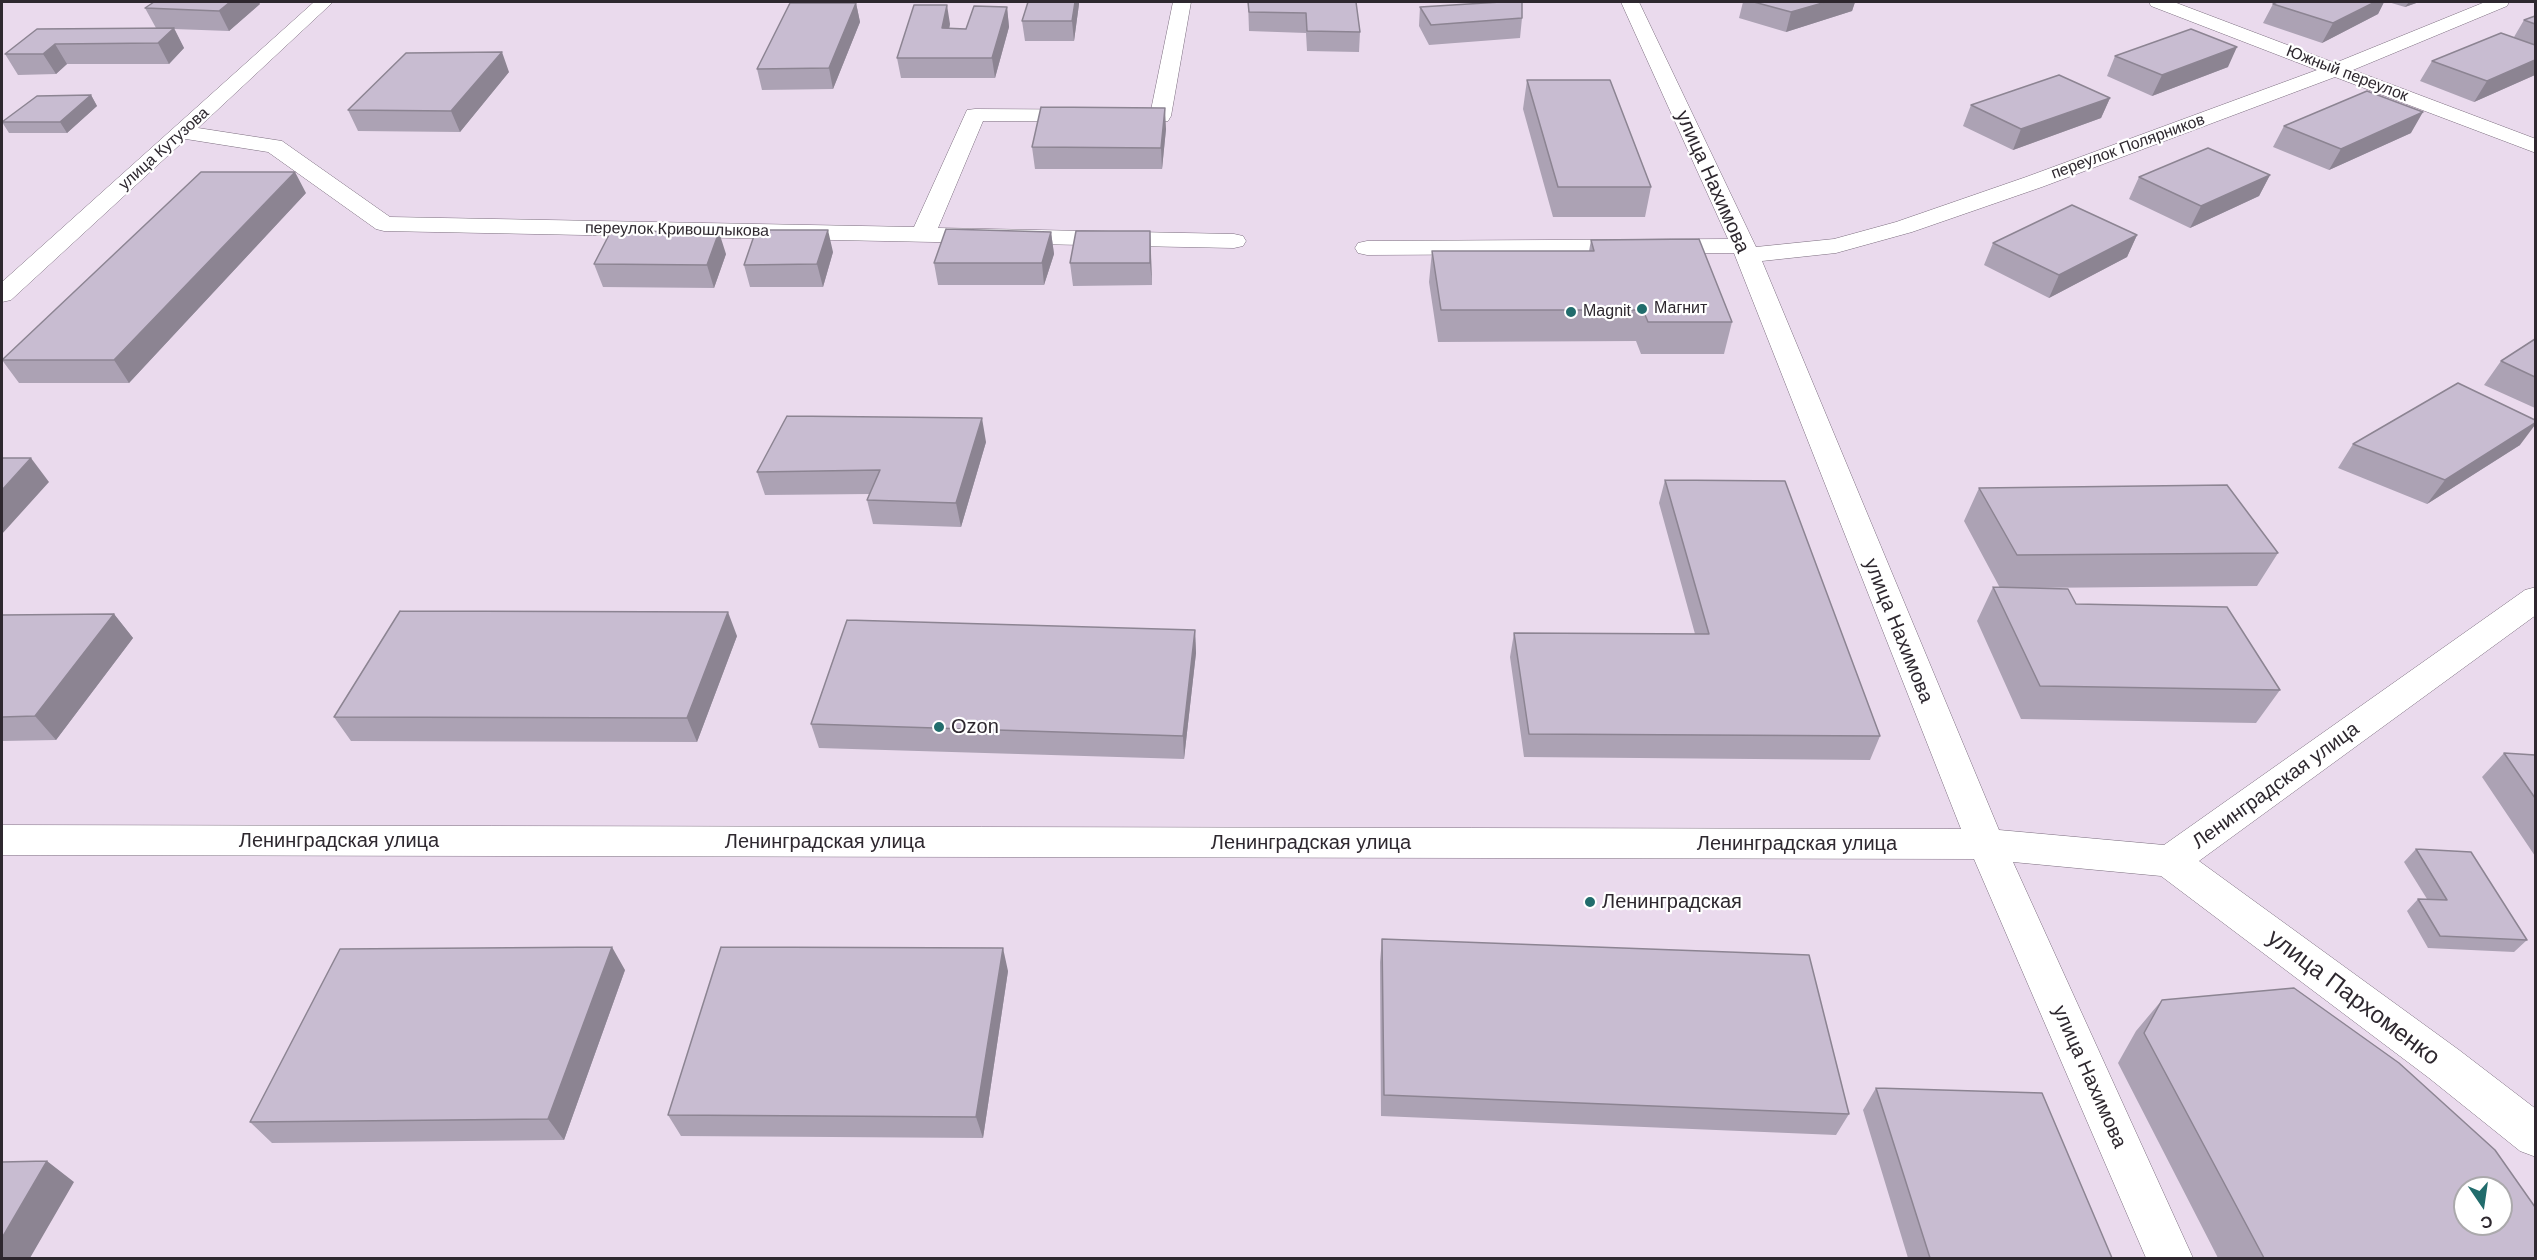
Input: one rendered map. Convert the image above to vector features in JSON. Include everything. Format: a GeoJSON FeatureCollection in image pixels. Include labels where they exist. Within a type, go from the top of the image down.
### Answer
{"type":"FeatureCollection","features":[{"type":"Feature","properties":{"kind":"street","name":"улица Кутузова"},"geometry":{"type":"LineString","coordinates":[[2,295],[324,2]]}},
{"type":"Feature","properties":{"kind":"street"},"geometry":{"type":"LineString","coordinates":[[923,235],[975,115],[1160,116],[1182,2]]}},
{"type":"Feature","properties":{"kind":"street","name":"улица Нахимова"},"geometry":{"type":"LineString","coordinates":[[1630,2],[1744,250],[1986,844],[2170,1258]]}},
{"type":"Feature","properties":{"kind":"street","name":"Южный переулок"},"geometry":{"type":"LineString","coordinates":[[2158,2],[2535,147]]}},
{"type":"Feature","properties":{"kind":"street","name":"переулок Полярников"},"geometry":{"type":"LineString","coordinates":[[1367,248],[1792,252],[1836,246],[1904,227],[2034,182],[2335,70],[2500,2]]}},
{"type":"Feature","properties":{"kind":"street","name":"переулок Кривошлыкова"},"geometry":{"type":"LineString","coordinates":[[183,132],[274,146],[384,224],[1234,242]]}},
{"type":"Feature","properties":{"kind":"street","name":"Ленинградская улица"},"geometry":{"type":"LineString","coordinates":[[2,840],[1986,844],[2170,861],[2535,598]]}},
{"type":"Feature","properties":{"kind":"street","name":"улица Пархоменко"},"geometry":{"type":"LineString","coordinates":[[2170,861],[2444,1065],[2535,1136]]}},
{"type":"Feature","properties":{"kind":"building"},"geometry":{"type":"Polygon","coordinates":[[[154,2],[230,2],[219,11],[145,8],[154,2]]]}},
{"type":"Feature","properties":{"kind":"building"},"geometry":{"type":"Polygon","coordinates":[[[1028,2],[1075,2],[1072,21],[1022,21],[1028,2]]]}},
{"type":"Feature","properties":{"kind":"building"},"geometry":{"type":"Polygon","coordinates":[[[1248,2],[1356,2],[1360,32],[1307,31],[1306,13],[1249,12],[1248,2]]]}},
{"type":"Feature","properties":{"kind":"building"},"geometry":{"type":"Polygon","coordinates":[[[1522,2],[1522,18],[1431,25],[1420,7],[1522,2]]]}},
{"type":"Feature","properties":{"kind":"building"},"geometry":{"type":"Polygon","coordinates":[[[1754,2],[1826,2],[1791,12],[1754,2]]]}},
{"type":"Feature","properties":{"kind":"building"},"geometry":{"type":"Polygon","coordinates":[[[2277,2],[2375,2],[2333,23],[2273,4],[2277,2]]]}},
{"type":"Feature","properties":{"kind":"building"},"geometry":{"type":"Polygon","coordinates":[[[790,3],[856,3],[829,68],[757,69],[790,3]]]}},
{"type":"Feature","properties":{"kind":"building"},"geometry":{"type":"Polygon","coordinates":[[[914,5],[947,5],[942,28],[966,29],[974,6],[1007,7],[992,58],[897,58],[914,5]]]}},
{"type":"Feature","properties":{"kind":"building"},"geometry":{"type":"Polygon","coordinates":[[[2535,16],[2535,24],[2524,20],[2535,16]]]}},
{"type":"Feature","properties":{"kind":"building"},"geometry":{"type":"Polygon","coordinates":[[[174,28],[158,43],[55,44],[43,54],[5,54],[37,29],[174,28]]]}},
{"type":"Feature","properties":{"kind":"building"},"geometry":{"type":"Polygon","coordinates":[[[2191,29],[2237,47],[2162,75],[2115,56],[2191,29]]]}},
{"type":"Feature","properties":{"kind":"building"},"geometry":{"type":"Polygon","coordinates":[[[2501,33],[2535,45],[2535,60],[2487,81],[2432,61],[2501,33]]]}},
{"type":"Feature","properties":{"kind":"building"},"geometry":{"type":"Polygon","coordinates":[[[502,52],[451,111],[348,110],[406,53],[502,52]]]}},
{"type":"Feature","properties":{"kind":"building"},"geometry":{"type":"Polygon","coordinates":[[[2059,75],[2110,98],[2021,129],[1971,105],[2059,75]]]}},
{"type":"Feature","properties":{"kind":"building"},"geometry":{"type":"Polygon","coordinates":[[[1527,80],[1610,80],[1651,187],[1558,187],[1527,80]]]}},
{"type":"Feature","properties":{"kind":"building"},"geometry":{"type":"Polygon","coordinates":[[[2367,91],[2423,112],[2341,149],[2284,126],[2367,91]]]}},
{"type":"Feature","properties":{"kind":"building"},"geometry":{"type":"Polygon","coordinates":[[[91,95],[60,122],[2,122],[37,96],[91,95]]]}},
{"type":"Feature","properties":{"kind":"building"},"geometry":{"type":"Polygon","coordinates":[[[1041,107],[1165,108],[1161,148],[1032,147],[1041,107]]]}},
{"type":"Feature","properties":{"kind":"building"},"geometry":{"type":"Polygon","coordinates":[[[2208,148],[2270,175],[2201,206],[2139,177],[2208,148]]]}},
{"type":"Feature","properties":{"kind":"building"},"geometry":{"type":"Polygon","coordinates":[[[201,172],[295,172],[114,360],[2,360],[201,172]]]}},
{"type":"Feature","properties":{"kind":"building"},"geometry":{"type":"Polygon","coordinates":[[[2072,205],[2137,235],[2059,275],[1993,243],[2072,205]]]}},
{"type":"Feature","properties":{"kind":"building"},"geometry":{"type":"Polygon","coordinates":[[[946,229],[1051,232],[1042,263],[934,263],[946,229]]]}},
{"type":"Feature","properties":{"kind":"building"},"geometry":{"type":"Polygon","coordinates":[[[756,230],[828,230],[817,264],[744,265],[756,230]]]}},
{"type":"Feature","properties":{"kind":"building"},"geometry":{"type":"Polygon","coordinates":[[[611,231],[719,232],[707,265],[594,264],[611,231]]]}},
{"type":"Feature","properties":{"kind":"building"},"geometry":{"type":"Polygon","coordinates":[[[1076,231],[1150,231],[1150,263],[1070,263],[1076,231]]]}},
{"type":"Feature","properties":{"kind":"building"},"geometry":{"type":"Polygon","coordinates":[[[1699,239],[1732,322],[1648,322],[1643,310],[1441,310],[1432,251],[1594,251],[1591,240],[1699,239]]]}},
{"type":"Feature","properties":{"kind":"building"},"geometry":{"type":"Polygon","coordinates":[[[2535,339],[2535,377],[2501,361],[2535,339]]]}},
{"type":"Feature","properties":{"kind":"building"},"geometry":{"type":"Polygon","coordinates":[[[2458,383],[2535,420],[2535,423],[2445,480],[2353,444],[2458,383]]]}},
{"type":"Feature","properties":{"kind":"building"},"geometry":{"type":"Polygon","coordinates":[[[787,416],[982,418],[956,503],[867,500],[880,470],[757,472],[787,416]]]}},
{"type":"Feature","properties":{"kind":"building"},"geometry":{"type":"Polygon","coordinates":[[[2,458],[31,458],[2,490],[2,458]]]}},
{"type":"Feature","properties":{"kind":"building"},"geometry":{"type":"Polygon","coordinates":[[[1665,480],[1785,481],[1880,736],[1529,734],[1514,633],[1709,634],[1665,480]]]}},
{"type":"Feature","properties":{"kind":"building"},"geometry":{"type":"Polygon","coordinates":[[[2227,485],[2278,553],[2017,555],[1979,488],[2227,485]]]}},
{"type":"Feature","properties":{"kind":"building"},"geometry":{"type":"Polygon","coordinates":[[[1993,587],[2068,589],[2076,604],[2227,607],[2280,690],[2040,686],[1993,587]]]}},
{"type":"Feature","properties":{"kind":"building"},"geometry":{"type":"Polygon","coordinates":[[[400,611],[728,612],[687,718],[334,717],[400,611]]]}},
{"type":"Feature","properties":{"kind":"building"},"geometry":{"type":"Polygon","coordinates":[[[114,614],[35,716],[2,717],[2,615],[114,614]]]}},
{"type":"Feature","properties":{"kind":"building"},"geometry":{"type":"Polygon","coordinates":[[[847,620],[1195,630],[1183,736],[811,724],[847,620]]]}},
{"type":"Feature","properties":{"kind":"building"},"geometry":{"type":"Polygon","coordinates":[[[2504,753],[2535,755],[2535,798],[2504,753]]]}},
{"type":"Feature","properties":{"kind":"building"},"geometry":{"type":"Polygon","coordinates":[[[2416,849],[2471,852],[2527,940],[2440,936],[2418,899],[2447,900],[2416,849]]]}},
{"type":"Feature","properties":{"kind":"building"},"geometry":{"type":"Polygon","coordinates":[[[1382,939],[1809,955],[1849,1114],[1384,1095],[1382,939]]]}},
{"type":"Feature","properties":{"kind":"building"},"geometry":{"type":"Polygon","coordinates":[[[612,947],[548,1119],[250,1122],[340,949],[612,947]]]}},
{"type":"Feature","properties":{"kind":"building"},"geometry":{"type":"Polygon","coordinates":[[[721,947],[1003,948],[976,1117],[668,1115],[721,947]]]}},
{"type":"Feature","properties":{"kind":"building"},"geometry":{"type":"Polygon","coordinates":[[[2294,988],[2399,1063],[2495,1150],[2535,1207],[2535,1258],[2264,1258],[2144,1033],[2162,1000],[2294,988]]]}},
{"type":"Feature","properties":{"kind":"building"},"geometry":{"type":"Polygon","coordinates":[[[1876,1088],[2042,1093],[2112,1258],[1930,1258],[1876,1088]]]}},
{"type":"Feature","properties":{"kind":"building"},"geometry":{"type":"Polygon","coordinates":[[[47,1161],[2,1238],[2,1162],[47,1161]]]}},
{"type":"Feature","properties":{"kind":"place","name":"Магнит"},"geometry":{"type":"Point","coordinates":[1642,309]}},
{"type":"Feature","properties":{"kind":"place","name":"Magnit"},"geometry":{"type":"Point","coordinates":[1571,312]}},
{"type":"Feature","properties":{"kind":"place","name":"Ozon"},"geometry":{"type":"Point","coordinates":[939,727]}},
{"type":"Feature","properties":{"kind":"place","name":"Ленинградская"},"geometry":{"type":"Point","coordinates":[1590,902]}}]}
